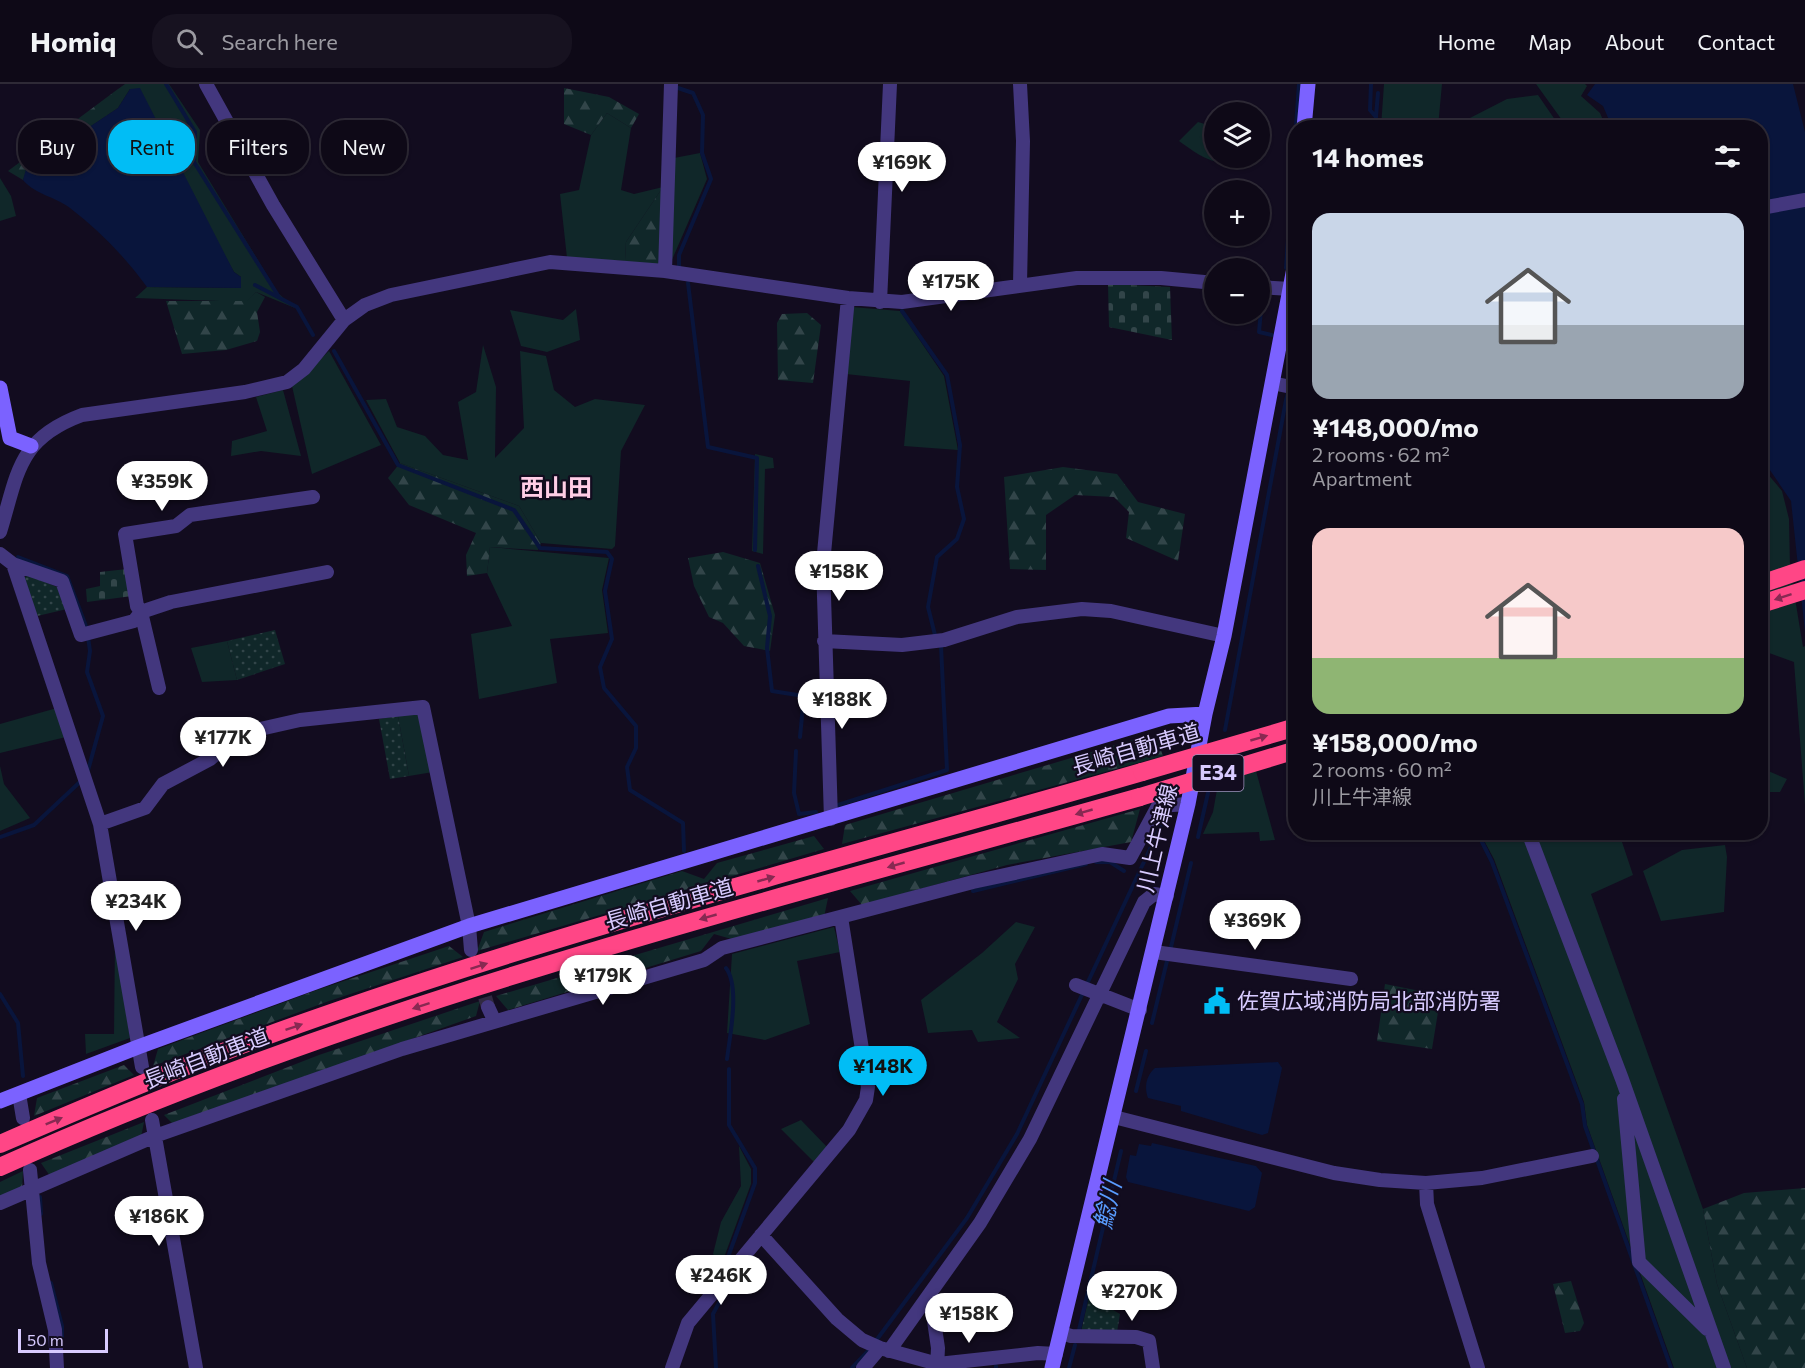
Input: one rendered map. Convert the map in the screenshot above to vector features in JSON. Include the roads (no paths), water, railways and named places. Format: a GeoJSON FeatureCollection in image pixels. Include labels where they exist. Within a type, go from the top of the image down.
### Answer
{"type":"FeatureCollection","features":[{"type":"Feature","properties":{"kind":"highway"},"geometry":{"type":"LineString","coordinates":[[1768,582],[1805,569]]}},
{"type":"Feature","properties":{"kind":"highway"},"geometry":{"type":"LineString","coordinates":[[1768,602],[1805,590]]}},
{"type":"Feature","properties":{"kind":"highway","name":"長崎自動車道"},"geometry":{"type":"LineString","coordinates":[[0,1144],[223,1052],[425,983],[691,900],[1288,729]]}},
{"type":"Feature","properties":{"kind":"highway","name":"長崎自動車道"},"geometry":{"type":"LineString","coordinates":[[0,1167],[165,1099],[356,1027],[609,945],[1288,752]]}},
{"type":"Feature","properties":{"kind":"street"},"geometry":{"type":"LineString","coordinates":[[206,84],[273,205],[344,320]]}},
{"type":"Feature","properties":{"kind":"street"},"geometry":{"type":"LineString","coordinates":[[665,271],[671,84]]}},
{"type":"Feature","properties":{"kind":"street"},"geometry":{"type":"LineString","coordinates":[[880,302],[890,84]]}},
{"type":"Feature","properties":{"kind":"street"},"geometry":{"type":"LineString","coordinates":[[1020,84],[1023,141],[1020,284]]}},
{"type":"Feature","properties":{"kind":"street"},"geometry":{"type":"LineString","coordinates":[[1305,120],[1308,84]]}},
{"type":"Feature","properties":{"kind":"street"},"geometry":{"type":"LineString","coordinates":[[1768,207],[1805,200]]}},
{"type":"Feature","properties":{"kind":"street"},"geometry":{"type":"LineString","coordinates":[[0,532],[15,477],[31,446],[59,423],[82,415],[245,392],[287,382],[304,369],[344,320],[365,305],[392,295],[527,265],[573,262],[665,271],[880,302],[920,301],[1020,284],[1095,278],[1161,278],[1204,282]]}},
{"type":"Feature","properties":{"kind":"street"},"geometry":{"type":"LineString","coordinates":[[1270,288],[1288,290]]}},
{"type":"Feature","properties":{"kind":"street"},"geometry":{"type":"LineString","coordinates":[[831,819],[823,564],[848,298]]}},
{"type":"Feature","properties":{"kind":"street","name":"川上牛津線"},"geometry":{"type":"LineString","coordinates":[[1054,1361],[1188,804],[1205,714],[1224,636],[1276,384],[1288,303]]}},
{"type":"Feature","properties":{"kind":"street"},"geometry":{"type":"LineString","coordinates":[[1276,384],[1288,386]]}},
{"type":"Feature","properties":{"kind":"street"},"geometry":{"type":"LineString","coordinates":[[0,388],[10,438],[31,446]]}},
{"type":"Feature","properties":{"kind":"street"},"geometry":{"type":"LineString","coordinates":[[159,688],[141,612],[137,606],[125,534],[176,526],[190,515],[313,497]]}},
{"type":"Feature","properties":{"kind":"street"},"geometry":{"type":"LineString","coordinates":[[0,554],[12,564],[62,581],[87,633],[134,621],[141,612],[171,602],[327,572]]}},
{"type":"Feature","properties":{"kind":"street"},"geometry":{"type":"LineString","coordinates":[[12,564],[100,824],[120,929],[142,1067]]}},
{"type":"Feature","properties":{"kind":"street"},"geometry":{"type":"LineString","coordinates":[[824,641],[902,645],[944,640],[1017,617],[1082,609],[1111,611],[1224,636]]}},
{"type":"Feature","properties":{"kind":"street"},"geometry":{"type":"LineString","coordinates":[[100,824],[145,808],[163,784],[210,759],[242,733],[300,720],[423,707],[469,926],[471,950]]}},
{"type":"Feature","properties":{"kind":"street"},"geometry":{"type":"LineString","coordinates":[[0,1101],[138,1047],[469,926],[1169,716],[1205,714]]}},
{"type":"Feature","properties":{"kind":"street"},"geometry":{"type":"LineString","coordinates":[[0,1203],[155,1136],[402,1049],[494,1020],[704,960],[722,948],[973,882],[1102,854],[1130,858],[1158,806],[1188,804]]}},
{"type":"Feature","properties":{"kind":"street"},"geometry":{"type":"LineString","coordinates":[[1531,840],[1622,1079],[1724,1368]]}},
{"type":"Feature","properties":{"kind":"street"},"geometry":{"type":"LineString","coordinates":[[862,1368],[884,1350],[930,1294],[980,1223],[1030,1139],[1144,902],[1154,894],[1167,896]]}},
{"type":"Feature","properties":{"kind":"street"},"geometry":{"type":"LineString","coordinates":[[672,1368],[688,1323],[849,1130],[866,1100],[867,1069],[841,917]]}},
{"type":"Feature","properties":{"kind":"street"},"geometry":{"type":"LineString","coordinates":[[1154,952],[1351,979]]}},
{"type":"Feature","properties":{"kind":"street"},"geometry":{"type":"LineString","coordinates":[[1076,984],[1140,1010]]}},
{"type":"Feature","properties":{"kind":"street"},"geometry":{"type":"LineString","coordinates":[[488,1006],[494,1020]]}},
{"type":"Feature","properties":{"kind":"street"},"geometry":{"type":"LineString","coordinates":[[1622,1079],[1639,1262],[1711,1333]]}},
{"type":"Feature","properties":{"kind":"street"},"geometry":{"type":"LineString","coordinates":[[19,1094],[23,1118]]}},
{"type":"Feature","properties":{"kind":"street"},"geometry":{"type":"LineString","coordinates":[[1114,1117],[1335,1173],[1380,1180],[1426,1183],[1482,1178],[1593,1156]]}},
{"type":"Feature","properties":{"kind":"street"},"geometry":{"type":"LineString","coordinates":[[152,1120],[196,1368]]}},
{"type":"Feature","properties":{"kind":"street"},"geometry":{"type":"LineString","coordinates":[[30,1170],[39,1263],[55,1330],[57,1368]]}},
{"type":"Feature","properties":{"kind":"street"},"geometry":{"type":"LineString","coordinates":[[1426,1183],[1427,1204],[1478,1368]]}},
{"type":"Feature","properties":{"kind":"street"},"geometry":{"type":"LineString","coordinates":[[761,1234],[837,1319],[862,1340],[884,1350],[938,1366],[1038,1353],[1054,1361]]}},
{"type":"Feature","properties":{"kind":"street"},"geometry":{"type":"LineString","coordinates":[[930,1294],[938,1366]]}},
{"type":"Feature","properties":{"kind":"street"},"geometry":{"type":"LineString","coordinates":[[1061,1334],[1144,1339],[1149,1341],[1153,1368]]}},
{"type":"Feature","properties":{"kind":"water"},"geometry":{"type":"Polygon","coordinates":[[[1595,84],[1793,84],[1805,132],[1805,632],[1791,501],[1768,467],[1768,120],[1609,120],[1603,106],[1587,95],[1595,84]]]}},
{"type":"Feature","properties":{"kind":"water"},"geometry":{"type":"Polygon","coordinates":[[[140,88],[156,120],[108,120],[108,174],[184,174],[234,272],[241,277],[241,288],[147,287],[121,255],[92,226],[70,208],[34,189],[23,180],[25,174],[96,174],[96,123],[118,108],[130,89],[140,88]]]}},
{"type":"Feature","properties":{"kind":"water"},"geometry":{"type":"Polygon","coordinates":[[[1278,1062],[1282,1068],[1268,1133],[1262,1135],[1181,1111],[1181,1106],[1148,1098],[1146,1086],[1155,1068],[1278,1062]]]}},
{"type":"Feature","properties":{"kind":"water"},"geometry":{"type":"Polygon","coordinates":[[[1152,1143],[1256,1166],[1262,1173],[1255,1207],[1249,1211],[1128,1182],[1126,1177],[1130,1155],[1136,1156],[1139,1144],[1151,1146],[1152,1143]]]}},
{"type":"Feature","properties":{"kind":"waterway"},"geometry":{"type":"LineString","coordinates":[[166,84],[195,132],[194,162],[279,297]]}},
{"type":"Feature","properties":{"kind":"waterway"},"geometry":{"type":"LineString","coordinates":[[1296,120],[1299,84]]}},
{"type":"Feature","properties":{"kind":"waterway"},"geometry":{"type":"LineString","coordinates":[[1371,84],[1370,110],[1376,117]]}},
{"type":"Feature","properties":{"kind":"waterway"},"geometry":{"type":"LineString","coordinates":[[678,88],[693,93],[703,115],[702,153],[711,179],[679,255],[679,267]]}},
{"type":"Feature","properties":{"kind":"waterway"},"geometry":{"type":"LineString","coordinates":[[1376,120],[1378,93]]}},
{"type":"Feature","properties":{"kind":"waterway"},"geometry":{"type":"LineString","coordinates":[[1286,268],[1288,240]]}},
{"type":"Feature","properties":{"kind":"waterway"},"geometry":{"type":"LineString","coordinates":[[688,283],[708,447],[757,458],[755,550]]}},
{"type":"Feature","properties":{"kind":"waterway"},"geometry":{"type":"LineString","coordinates":[[255,285],[297,307],[313,335]]}},
{"type":"Feature","properties":{"kind":"waterway"},"geometry":{"type":"LineString","coordinates":[[902,311],[947,375],[960,445],[957,487],[964,519],[957,539],[937,557],[928,607],[935,635]]}},
{"type":"Feature","properties":{"kind":"waterway"},"geometry":{"type":"LineString","coordinates":[[1260,324],[1259,332],[1272,335]]}},
{"type":"Feature","properties":{"kind":"waterway"},"geometry":{"type":"LineString","coordinates":[[334,351],[398,465],[514,510],[540,548],[607,552],[612,559],[605,591],[612,639],[600,667],[604,688],[636,726],[636,748],[627,767],[630,790],[683,823],[684,851]]}},
{"type":"Feature","properties":{"kind":"waterway"},"geometry":{"type":"LineString","coordinates":[[1225,730],[1288,393]]}},
{"type":"Feature","properties":{"kind":"waterway"},"geometry":{"type":"LineString","coordinates":[[18,557],[67,576],[87,629]]}},
{"type":"Feature","properties":{"kind":"waterway"},"geometry":{"type":"LineString","coordinates":[[758,566],[770,616],[767,648],[772,691],[804,696],[800,737]]}},
{"type":"Feature","properties":{"kind":"waterway"},"geometry":{"type":"LineString","coordinates":[[87,774],[103,716],[87,672],[90,651],[88,637]]}},
{"type":"Feature","properties":{"kind":"waterway"},"geometry":{"type":"LineString","coordinates":[[838,805],[947,770],[941,646]]}},
{"type":"Feature","properties":{"kind":"waterway"},"geometry":{"type":"LineString","coordinates":[[796,751],[794,793],[799,814],[816,812]]}},
{"type":"Feature","properties":{"kind":"waterway"},"geometry":{"type":"LineString","coordinates":[[0,837],[34,825],[82,780]]}},
{"type":"Feature","properties":{"kind":"waterway","name":"鯰川"},"geometry":{"type":"LineString","coordinates":[[1198,837],[1208,793]]}},
{"type":"Feature","properties":{"kind":"waterway"},"geometry":{"type":"LineString","coordinates":[[875,1342],[967,1218],[1017,1134],[1164,819]]}},
{"type":"Feature","properties":{"kind":"waterway"},"geometry":{"type":"LineString","coordinates":[[1481,840],[1492,862],[1582,1104],[1585,1126],[1671,1368]]}},
{"type":"Feature","properties":{"kind":"waterway"},"geometry":{"type":"LineString","coordinates":[[1096,862],[1110,862],[1124,871]]}},
{"type":"Feature","properties":{"kind":"waterway","name":"鯰川"},"geometry":{"type":"LineString","coordinates":[[1171,947],[1191,863]]}},
{"type":"Feature","properties":{"kind":"waterway"},"geometry":{"type":"LineString","coordinates":[[973,891],[1086,864]]}},
{"type":"Feature","properties":{"kind":"waterway","name":"鯰川"},"geometry":{"type":"LineString","coordinates":[[1152,1023],[1167,961]]}},
{"type":"Feature","properties":{"kind":"waterway"},"geometry":{"type":"LineString","coordinates":[[726,968],[730,976],[733,999],[727,1059]]}},
{"type":"Feature","properties":{"kind":"waterway"},"geometry":{"type":"LineString","coordinates":[[0,994],[18,1023],[23,1076]]}},
{"type":"Feature","properties":{"kind":"waterway","name":"鯰川"},"geometry":{"type":"LineString","coordinates":[[1136,1091],[1146,1051]]}},
{"type":"Feature","properties":{"kind":"waterway"},"geometry":{"type":"LineString","coordinates":[[724,1268],[755,1183],[755,1168],[729,1125],[729,1069]]}},
{"type":"Feature","properties":{"kind":"waterway","name":"鯰川"},"geometry":{"type":"LineString","coordinates":[[1079,1330],[1121,1151]]}},
{"type":"Feature","properties":{"kind":"waterway"},"geometry":{"type":"LineString","coordinates":[[40,1197],[41,1214]]}},
{"type":"Feature","properties":{"kind":"waterway"},"geometry":{"type":"LineString","coordinates":[[51,1283],[62,1326],[62,1343]]}},
{"type":"Feature","properties":{"kind":"waterway"},"geometry":{"type":"LineString","coordinates":[[716,1368],[713,1314],[728,1286]]}},
{"type":"Feature","properties":{"kind":"waterway","name":"鯰川"},"geometry":{"type":"LineString","coordinates":[[1069,1368],[1075,1345]]}},
{"type":"Feature","properties":{"kind":"waterway"},"geometry":{"type":"LineString","coordinates":[[852,1368],[871,1348]]}},
{"type":"Feature","properties":{"kind":"tunnel"},"geometry":{"type":"LineString","coordinates":[[473,957],[488,1007]]}},
{"type":"Feature","properties":{"kind":"place","name":"佐賀広域消防局北部消防署"},"geometry":{"type":"Point","coordinates":[1217,1001]}},
{"type":"Feature","properties":{"kind":"district","name":"西山田"},"geometry":{"type":"Point","coordinates":[556,488]}}]}
